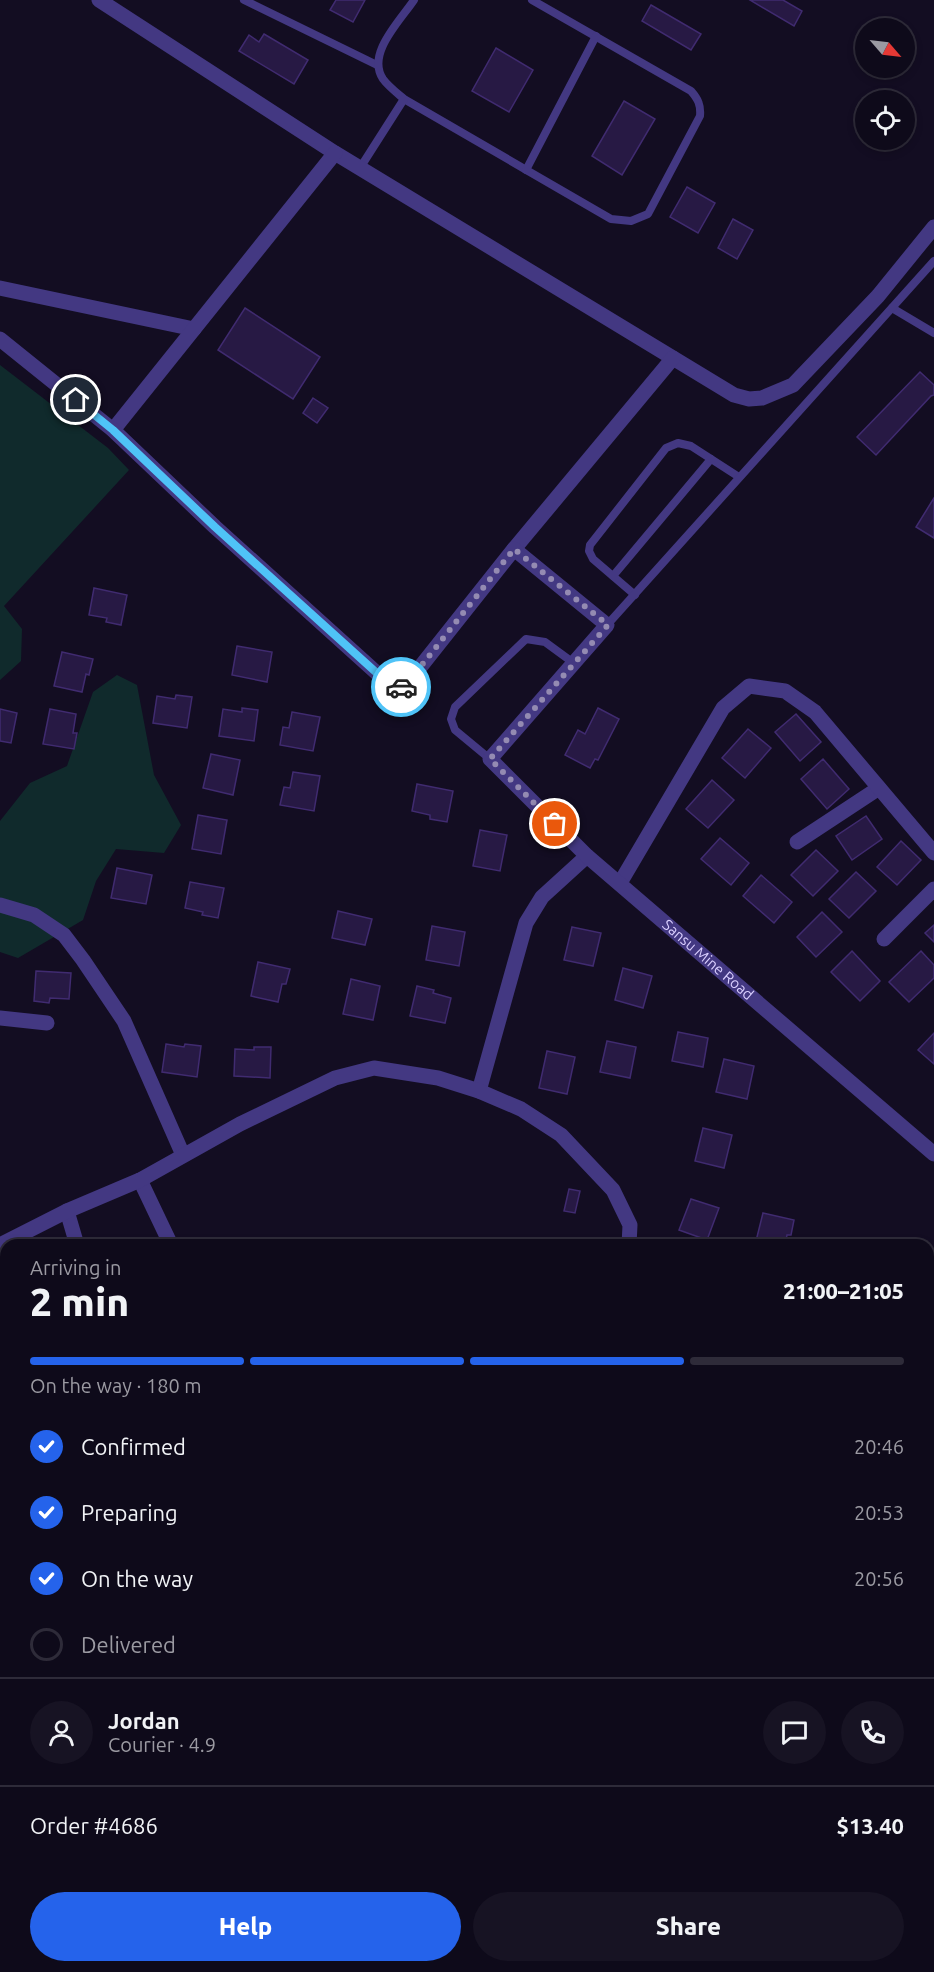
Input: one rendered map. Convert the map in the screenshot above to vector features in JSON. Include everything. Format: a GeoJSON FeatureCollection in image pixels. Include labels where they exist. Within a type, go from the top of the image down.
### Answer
{"type":"FeatureCollection","features":[{"type":"Feature","properties":{"kind":"street"},"geometry":{"type":"LineString","coordinates":[[99,0],[335,153],[734,395],[749,399],[762,398],[793,385],[878,296],[934,227]]}},
{"type":"Feature","properties":{"kind":"street"},"geometry":{"type":"LineString","coordinates":[[113,430],[335,153]]}},
{"type":"Feature","properties":{"kind":"street"},"geometry":{"type":"LineString","coordinates":[[0,288],[194,329]]}},
{"type":"Feature","properties":{"kind":"street"},"geometry":{"type":"LineString","coordinates":[[0,339],[113,430],[215,527],[389,684],[399,687],[406,685],[514,549],[673,358]]}},
{"type":"Feature","properties":{"kind":"street"},"geometry":{"type":"LineString","coordinates":[[490,759],[608,625],[514,549]]}},
{"type":"Feature","properties":{"kind":"street"},"geometry":{"type":"LineString","coordinates":[[620,883],[723,708],[749,686],[785,691],[815,712],[934,853]]}},
{"type":"Feature","properties":{"kind":"street","name":"Sansu Mine Road"},"geometry":{"type":"LineString","coordinates":[[490,759],[587,856],[934,1154]]}},
{"type":"Feature","properties":{"kind":"street"},"geometry":{"type":"LineString","coordinates":[[797,842],[879,788]]}},
{"type":"Feature","properties":{"kind":"street"},"geometry":{"type":"LineString","coordinates":[[479,1091],[526,923],[542,897],[587,856]]}},
{"type":"Feature","properties":{"kind":"street"},"geometry":{"type":"LineString","coordinates":[[884,939],[934,889]]}},
{"type":"Feature","properties":{"kind":"street"},"geometry":{"type":"LineString","coordinates":[[0,905],[34,915],[64,935],[83,960],[124,1022],[183,1155]]}},
{"type":"Feature","properties":{"kind":"street"},"geometry":{"type":"LineString","coordinates":[[0,1018],[47,1023]]}},
{"type":"Feature","properties":{"kind":"street"},"geometry":{"type":"LineString","coordinates":[[12,1239],[67,1211],[140,1180],[240,1124],[335,1078],[374,1068],[438,1078],[479,1091],[521,1109],[561,1135],[613,1190],[630,1225],[629,1239]]}},
{"type":"Feature","properties":{"kind":"street"},"geometry":{"type":"LineString","coordinates":[[140,1180],[168,1239]]}},
{"type":"Feature","properties":{"kind":"street"},"geometry":{"type":"LineString","coordinates":[[67,1211],[75,1239]]}},
{"type":"Feature","properties":{"kind":"lane"},"geometry":{"type":"LineString","coordinates":[[244,0],[377,65]]}},
{"type":"Feature","properties":{"kind":"lane"},"geometry":{"type":"LineString","coordinates":[[414,0],[379,51],[377,65],[383,80],[404,99],[611,219],[631,221],[648,214],[700,116],[701,107],[698,99],[692,91],[532,0]]}},
{"type":"Feature","properties":{"kind":"lane"},"geometry":{"type":"LineString","coordinates":[[526,170],[596,36]]}},
{"type":"Feature","properties":{"kind":"lane"},"geometry":{"type":"LineString","coordinates":[[360,168],[404,99]]}},
{"type":"Feature","properties":{"kind":"lane"},"geometry":{"type":"LineString","coordinates":[[608,625],[934,261]]}},
{"type":"Feature","properties":{"kind":"lane"},"geometry":{"type":"LineString","coordinates":[[892,308],[934,333]]}},
{"type":"Feature","properties":{"kind":"lane"},"geometry":{"type":"LineString","coordinates":[[635,595],[592,559],[589,551],[590,545],[666,448],[678,443],[691,446],[739,477]]}},
{"type":"Feature","properties":{"kind":"lane"},"geometry":{"type":"LineString","coordinates":[[613,576],[711,459]]}},
{"type":"Feature","properties":{"kind":"lane"},"geometry":{"type":"LineString","coordinates":[[490,759],[455,730],[451,719],[455,707],[526,639],[545,642],[575,664]]}},
{"type":"Feature","properties":{"kind":"green space"},"geometry":{"type":"Polygon","coordinates":[[[0,365],[108,448],[129,470],[4,606],[22,629],[21,661],[0,680],[0,365]]]}},
{"type":"Feature","properties":{"kind":"green space"},"geometry":{"type":"Polygon","coordinates":[[[117,675],[137,685],[154,775],[181,825],[164,853],[116,849],[96,881],[83,920],[18,958],[0,952],[0,821],[30,783],[67,766],[93,692],[117,675]]]}},
{"type":"Feature","properties":{"kind":"building"},"geometry":{"type":"Polygon","coordinates":[[[336,0],[365,0],[353,22],[330,10],[336,0]]]}},
{"type":"Feature","properties":{"kind":"building"},"geometry":{"type":"Polygon","coordinates":[[[750,0],[783,0],[802,11],[794,26],[750,0]]]}},
{"type":"Feature","properties":{"kind":"building"},"geometry":{"type":"Polygon","coordinates":[[[651,5],[701,34],[691,50],[642,21],[651,5]]]}},
{"type":"Feature","properties":{"kind":"building"},"geometry":{"type":"Polygon","coordinates":[[[264,34],[308,60],[294,84],[239,51],[249,35],[259,42],[264,34]]]}},
{"type":"Feature","properties":{"kind":"building"},"geometry":{"type":"Polygon","coordinates":[[[496,48],[533,70],[509,112],[472,91],[496,48]]]}},
{"type":"Feature","properties":{"kind":"building"},"geometry":{"type":"Polygon","coordinates":[[[624,101],[655,119],[622,175],[592,156],[624,101]]]}},
{"type":"Feature","properties":{"kind":"building"},"geometry":{"type":"Polygon","coordinates":[[[687,187],[715,203],[698,233],[670,217],[687,187]]]}},
{"type":"Feature","properties":{"kind":"building"},"geometry":{"type":"Polygon","coordinates":[[[733,219],[753,230],[737,259],[718,248],[733,219]]]}},
{"type":"Feature","properties":{"kind":"building"},"geometry":{"type":"Polygon","coordinates":[[[245,308],[320,357],[293,399],[218,350],[245,308]]]}},
{"type":"Feature","properties":{"kind":"building"},"geometry":{"type":"Polygon","coordinates":[[[920,372],[934,385],[934,395],[876,455],[857,437],[920,372]]]}},
{"type":"Feature","properties":{"kind":"building"},"geometry":{"type":"Polygon","coordinates":[[[313,398],[328,408],[317,423],[303,413],[313,398]]]}},
{"type":"Feature","properties":{"kind":"building"},"geometry":{"type":"Polygon","coordinates":[[[934,498],[934,538],[916,527],[934,498]]]}},
{"type":"Feature","properties":{"kind":"building"},"geometry":{"type":"Polygon","coordinates":[[[94,588],[127,595],[121,625],[106,622],[107,618],[89,615],[94,588]]]}},
{"type":"Feature","properties":{"kind":"building"},"geometry":{"type":"Polygon","coordinates":[[[237,646],[272,652],[267,682],[232,675],[237,646]]]}},
{"type":"Feature","properties":{"kind":"building"},"geometry":{"type":"Polygon","coordinates":[[[62,652],[93,659],[89,675],[86,674],[82,692],[54,686],[62,652]]]}},
{"type":"Feature","properties":{"kind":"building"},"geometry":{"type":"Polygon","coordinates":[[[176,695],[192,697],[187,728],[153,723],[157,696],[175,699],[176,695]]]}},
{"type":"Feature","properties":{"kind":"building"},"geometry":{"type":"Polygon","coordinates":[[[242,708],[258,710],[254,741],[219,736],[223,709],[242,712],[242,708]]]}},
{"type":"Feature","properties":{"kind":"building"},"geometry":{"type":"Polygon","coordinates":[[[598,708],[619,719],[598,760],[595,759],[590,768],[565,755],[578,730],[585,734],[598,708]]]}},
{"type":"Feature","properties":{"kind":"building"},"geometry":{"type":"Polygon","coordinates":[[[0,709],[17,713],[11,743],[0,741],[0,709]]]}},
{"type":"Feature","properties":{"kind":"building"},"geometry":{"type":"Polygon","coordinates":[[[50,709],[76,714],[73,733],[77,733],[74,749],[43,744],[50,709]]]}},
{"type":"Feature","properties":{"kind":"building"},"geometry":{"type":"Polygon","coordinates":[[[292,712],[320,717],[313,751],[280,745],[283,727],[289,728],[292,712]]]}},
{"type":"Feature","properties":{"kind":"building"},"geometry":{"type":"Polygon","coordinates":[[[796,714],[821,742],[800,761],[775,732],[796,714]]]}},
{"type":"Feature","properties":{"kind":"building"},"geometry":{"type":"Polygon","coordinates":[[[748,729],[771,748],[745,778],[722,758],[748,729]]]}},
{"type":"Feature","properties":{"kind":"building"},"geometry":{"type":"Polygon","coordinates":[[[211,754],[240,760],[233,795],[203,788],[211,754]]]}},
{"type":"Feature","properties":{"kind":"building"},"geometry":{"type":"Polygon","coordinates":[[[823,759],[849,789],[827,809],[801,779],[823,759]]]}},
{"type":"Feature","properties":{"kind":"building"},"geometry":{"type":"Polygon","coordinates":[[[293,772],[320,776],[314,811],[280,805],[284,787],[290,788],[293,772]]]}},
{"type":"Feature","properties":{"kind":"building"},"geometry":{"type":"Polygon","coordinates":[[[712,780],[734,800],[708,828],[686,809],[712,780]]]}},
{"type":"Feature","properties":{"kind":"building"},"geometry":{"type":"Polygon","coordinates":[[[417,784],[453,791],[447,822],[430,819],[430,815],[412,811],[417,784]]]}},
{"type":"Feature","properties":{"kind":"building"},"geometry":{"type":"Polygon","coordinates":[[[198,815],[227,820],[221,854],[192,849],[198,815]]]}},
{"type":"Feature","properties":{"kind":"building"},"geometry":{"type":"Polygon","coordinates":[[[866,816],[882,839],[852,860],[836,836],[866,816]]]}},
{"type":"Feature","properties":{"kind":"building"},"geometry":{"type":"Polygon","coordinates":[[[480,830],[507,835],[500,871],[473,866],[480,830]]]}},
{"type":"Feature","properties":{"kind":"building"},"geometry":{"type":"Polygon","coordinates":[[[720,838],[749,863],[731,885],[701,859],[720,838]]]}},
{"type":"Feature","properties":{"kind":"building"},"geometry":{"type":"Polygon","coordinates":[[[901,841],[921,860],[897,885],[877,867],[901,841]]]}},
{"type":"Feature","properties":{"kind":"building"},"geometry":{"type":"Polygon","coordinates":[[[816,850],[838,871],[813,896],[791,875],[816,850]]]}},
{"type":"Feature","properties":{"kind":"building"},"geometry":{"type":"Polygon","coordinates":[[[117,868],[152,875],[146,904],[111,898],[117,868]]]}},
{"type":"Feature","properties":{"kind":"building"},"geometry":{"type":"Polygon","coordinates":[[[856,872],[876,891],[849,918],[829,899],[856,872]]]}},
{"type":"Feature","properties":{"kind":"building"},"geometry":{"type":"Polygon","coordinates":[[[761,875],[792,902],[774,923],[743,896],[761,875]]]}},
{"type":"Feature","properties":{"kind":"building"},"geometry":{"type":"Polygon","coordinates":[[[190,882],[224,888],[218,918],[185,908],[190,882]]]}},
{"type":"Feature","properties":{"kind":"building"},"geometry":{"type":"Polygon","coordinates":[[[338,911],[372,919],[365,945],[332,938],[338,911]]]}},
{"type":"Feature","properties":{"kind":"building"},"geometry":{"type":"Polygon","coordinates":[[[822,912],[842,932],[816,957],[797,937],[822,912]]]}},
{"type":"Feature","properties":{"kind":"building"},"geometry":{"type":"Polygon","coordinates":[[[934,925],[934,942],[925,933],[934,925]]]}},
{"type":"Feature","properties":{"kind":"building"},"geometry":{"type":"Polygon","coordinates":[[[432,926],[465,932],[459,966],[426,960],[432,926]]]}},
{"type":"Feature","properties":{"kind":"building"},"geometry":{"type":"Polygon","coordinates":[[[572,927],[601,933],[593,966],[564,960],[572,927]]]}},
{"type":"Feature","properties":{"kind":"building"},"geometry":{"type":"Polygon","coordinates":[[[852,951],[880,981],[860,1001],[831,972],[852,951]]]}},
{"type":"Feature","properties":{"kind":"building"},"geometry":{"type":"Polygon","coordinates":[[[921,951],[934,965],[934,978],[909,1002],[889,982],[921,951]]]}},
{"type":"Feature","properties":{"kind":"building"},"geometry":{"type":"Polygon","coordinates":[[[258,962],[290,969],[286,984],[282,984],[278,1002],[251,996],[258,962]]]}},
{"type":"Feature","properties":{"kind":"building"},"geometry":{"type":"Polygon","coordinates":[[[623,968],[652,976],[643,1008],[615,1000],[623,968]]]}},
{"type":"Feature","properties":{"kind":"building"},"geometry":{"type":"Polygon","coordinates":[[[36,971],[71,973],[69,999],[50,998],[49,1003],[34,1001],[36,971]]]}},
{"type":"Feature","properties":{"kind":"building"},"geometry":{"type":"Polygon","coordinates":[[[351,979],[380,986],[373,1020],[343,1014],[351,979]]]}},
{"type":"Feature","properties":{"kind":"building"},"geometry":{"type":"Polygon","coordinates":[[[417,986],[434,990],[433,993],[451,998],[445,1023],[410,1016],[417,986]]]}},
{"type":"Feature","properties":{"kind":"building"},"geometry":{"type":"Polygon","coordinates":[[[678,1032],[708,1038],[703,1067],[672,1061],[678,1032]]]}},
{"type":"Feature","properties":{"kind":"building"},"geometry":{"type":"Polygon","coordinates":[[[934,1033],[934,1064],[918,1050],[934,1033]]]}},
{"type":"Feature","properties":{"kind":"building"},"geometry":{"type":"Polygon","coordinates":[[[607,1041],[636,1047],[630,1078],[600,1072],[607,1041]]]}},
{"type":"Feature","properties":{"kind":"building"},"geometry":{"type":"Polygon","coordinates":[[[166,1044],[184,1047],[185,1044],[201,1046],[197,1077],[162,1072],[166,1044]]]}},
{"type":"Feature","properties":{"kind":"building"},"geometry":{"type":"Polygon","coordinates":[[[254,1047],[271,1047],[270,1078],[234,1076],[235,1049],[254,1050],[254,1047]]]}},
{"type":"Feature","properties":{"kind":"building"},"geometry":{"type":"Polygon","coordinates":[[[547,1051],[575,1057],[567,1094],[539,1088],[547,1051]]]}},
{"type":"Feature","properties":{"kind":"building"},"geometry":{"type":"Polygon","coordinates":[[[724,1059],[754,1066],[747,1099],[716,1092],[724,1059]]]}},
{"type":"Feature","properties":{"kind":"building"},"geometry":{"type":"Polygon","coordinates":[[[703,1128],[732,1135],[724,1168],[695,1161],[703,1128]]]}},
{"type":"Feature","properties":{"kind":"building"},"geometry":{"type":"Polygon","coordinates":[[[569,1189],[580,1191],[575,1213],[564,1211],[569,1189]]]}},
{"type":"Feature","properties":{"kind":"building"},"geometry":{"type":"Polygon","coordinates":[[[691,1199],[719,1208],[707,1239],[679,1230],[691,1199]]]}},
{"type":"Feature","properties":{"kind":"building"},"geometry":{"type":"Polygon","coordinates":[[[763,1213],[794,1220],[791,1235],[787,1235],[786,1239],[756,1239],[763,1213]]]}},
{"type":"Feature","properties":{"kind":"way so far"},"geometry":{"type":"LineString","coordinates":[[401,687],[406,685],[514,549],[608,625],[490,759],[555,824]]}},
{"type":"Feature","properties":{"kind":"route"},"geometry":{"type":"LineString","coordinates":[[76,400],[113,430],[215,527],[389,684],[401,687]]}}]}
